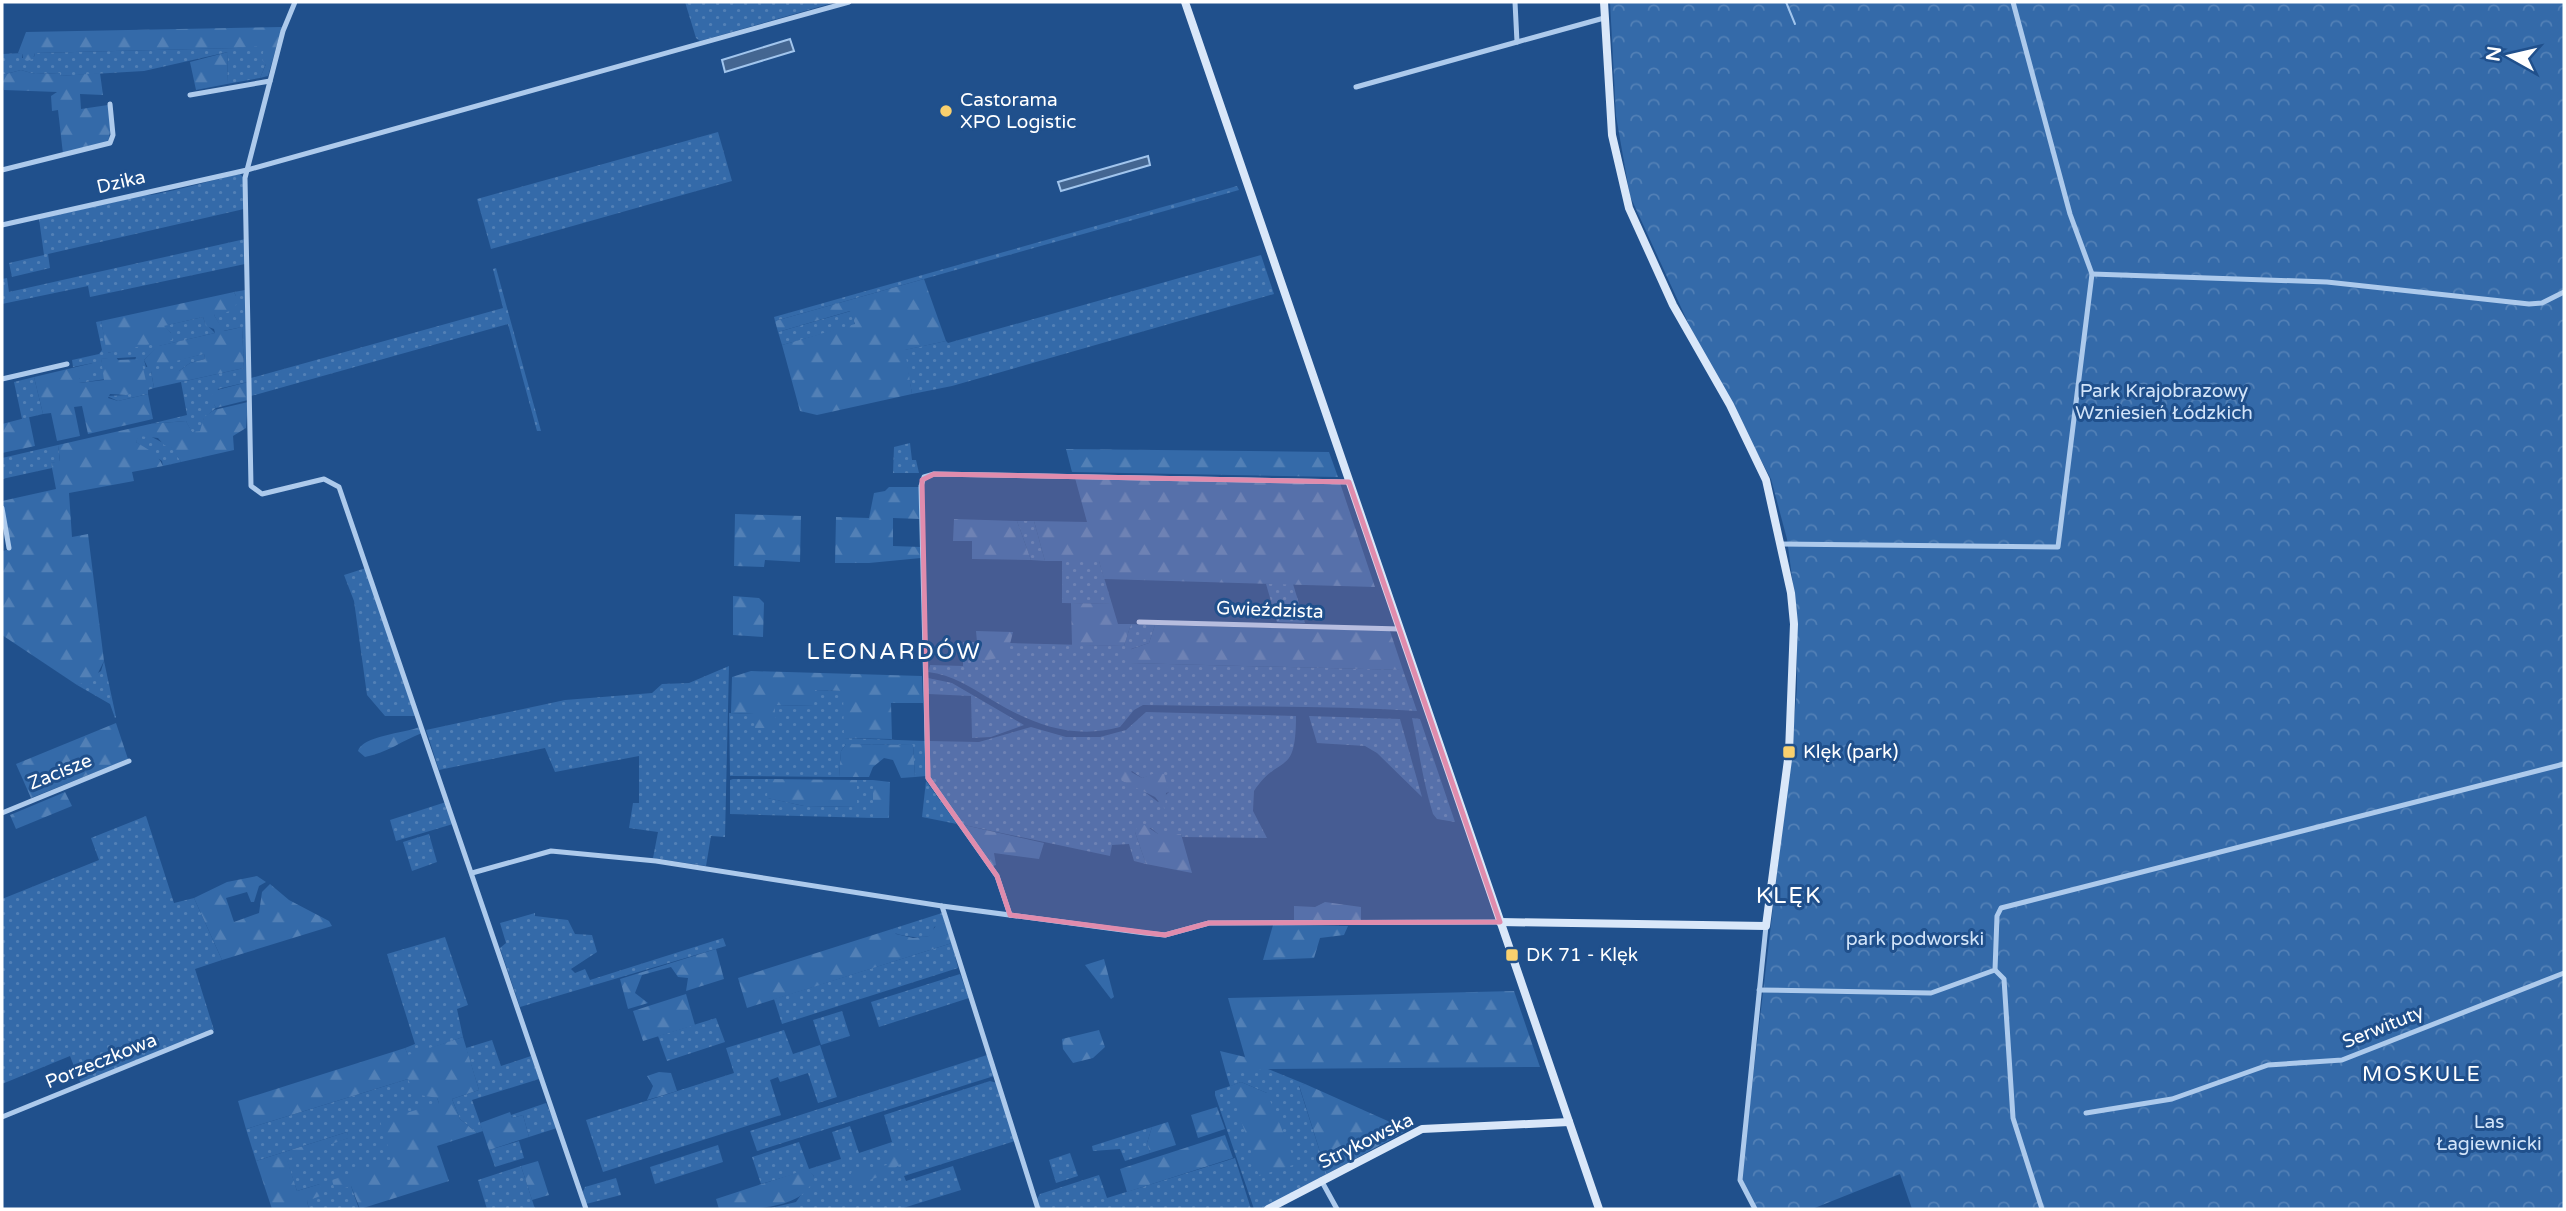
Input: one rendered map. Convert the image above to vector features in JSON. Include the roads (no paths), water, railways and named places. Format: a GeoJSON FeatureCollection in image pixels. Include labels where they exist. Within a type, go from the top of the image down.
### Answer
{"type":"FeatureCollection","features":[{"type":"Feature","properties":{"kind":"street"},"geometry":{"type":"LineString","coordinates":[[295,2],[282,31],[247,170],[251,486],[262,494],[324,479],[340,487],[586,1209]]}},
{"type":"Feature","properties":{"kind":"street","name":"Dzika"},"geometry":{"type":"LineString","coordinates":[[2,225],[247,170],[849,2]]}},
{"type":"Feature","properties":{"kind":"street"},"geometry":{"type":"LineString","coordinates":[[1185,2],[1598,1209]]}},
{"type":"Feature","properties":{"kind":"street"},"geometry":{"type":"LineString","coordinates":[[1515,2],[1517,42]]}},
{"type":"Feature","properties":{"kind":"street"},"geometry":{"type":"LineString","coordinates":[[1604,2],[1612,135],[1629,208],[1673,305],[1762,471],[1794,614],[1787,770],[1766,926],[1740,1180],[1755,1209]]}},
{"type":"Feature","properties":{"kind":"street"},"geometry":{"type":"LineString","coordinates":[[1780,544],[2057,547],[2092,275],[2070,214],[2013,2]]}},
{"type":"Feature","properties":{"kind":"street"},"geometry":{"type":"LineString","coordinates":[[1356,87],[1604,19]]}},
{"type":"Feature","properties":{"kind":"street"},"geometry":{"type":"LineString","coordinates":[[190,95],[270,81]]}},
{"type":"Feature","properties":{"kind":"street"},"geometry":{"type":"LineString","coordinates":[[2,170],[110,143],[113,135],[110,104]]}},
{"type":"Feature","properties":{"kind":"street"},"geometry":{"type":"LineString","coordinates":[[2092,275],[2327,282],[2536,304],[2564,292]]}},
{"type":"Feature","properties":{"kind":"street"},"geometry":{"type":"LineString","coordinates":[[2,379],[67,364]]}},
{"type":"Feature","properties":{"kind":"street"},"geometry":{"type":"LineString","coordinates":[[1010,915],[996,876],[929,781],[921,486],[924,477],[934,474],[1349,482]]}},
{"type":"Feature","properties":{"kind":"street"},"geometry":{"type":"LineString","coordinates":[[2,508],[9,548]]}},
{"type":"Feature","properties":{"kind":"street","name":"Gwieździsta"},"geometry":{"type":"LineString","coordinates":[[1139,622],[1400,629]]}},
{"type":"Feature","properties":{"kind":"street","name":"Zacisze"},"geometry":{"type":"LineString","coordinates":[[2,813],[129,761]]}},
{"type":"Feature","properties":{"kind":"street"},"geometry":{"type":"LineString","coordinates":[[1995,971],[1997,916],[2001,908],[2564,764]]}},
{"type":"Feature","properties":{"kind":"street"},"geometry":{"type":"LineString","coordinates":[[472,873],[551,851],[668,863],[942,906],[1165,935],[1209,923],[1500,922],[1766,926]]}},
{"type":"Feature","properties":{"kind":"street"},"geometry":{"type":"LineString","coordinates":[[942,906],[1038,1209]]}},
{"type":"Feature","properties":{"kind":"street"},"geometry":{"type":"LineString","coordinates":[[1759,990],[1931,993],[1995,971]]}},
{"type":"Feature","properties":{"kind":"street"},"geometry":{"type":"LineString","coordinates":[[1995,971],[2004,979],[2012,1118],[2042,1209]]}},
{"type":"Feature","properties":{"kind":"street","name":"Serwituty"},"geometry":{"type":"LineString","coordinates":[[2086,1113],[2172,1099],[2268,1065],[2342,1060],[2564,973]]}},
{"type":"Feature","properties":{"kind":"street","name":"Porzeczkowa"},"geometry":{"type":"LineString","coordinates":[[2,1117],[211,1032]]}},
{"type":"Feature","properties":{"kind":"street","name":"Strykowska"},"geometry":{"type":"LineString","coordinates":[[1268,1209],[1422,1129],[1569,1122]]}},
{"type":"Feature","properties":{"kind":"street"},"geometry":{"type":"LineString","coordinates":[[1321,1180],[1337,1209]]}},
{"type":"Feature","properties":{"kind":"waterway"},"geometry":{"type":"LineString","coordinates":[[1786,2],[1795,24]]}},
{"type":"Feature","properties":{"kind":"place","name":"Castorama XPO Logistic"},"geometry":{"type":"Point","coordinates":[946,111]}},
{"type":"Feature","properties":{"kind":"place","name":"Klęk (park)"},"geometry":{"type":"Point","coordinates":[1789,752]}},
{"type":"Feature","properties":{"kind":"place","name":"DK 71 - Klęk"},"geometry":{"type":"Point","coordinates":[1512,955]}},
{"type":"Feature","properties":{"kind":"district","name":"LEONARDÓW"},"geometry":{"type":"Point","coordinates":[894,652]}},
{"type":"Feature","properties":{"kind":"district","name":"KLĘK"},"geometry":{"type":"Point","coordinates":[1789,896]}},
{"type":"Feature","properties":{"kind":"district","name":"MOSKULE"},"geometry":{"type":"Point","coordinates":[2422,1074]}},
{"type":"Feature","properties":{"kind":"park label","name":"Park Krajobrazowy Wzniesień Łódzkich"},"geometry":{"type":"Point","coordinates":[2164,402]}},
{"type":"Feature","properties":{"kind":"park label","name":"park podworski"},"geometry":{"type":"Point","coordinates":[1915,939]}},
{"type":"Feature","properties":{"kind":"park label","name":"Las Łagiewnicki"},"geometry":{"type":"Point","coordinates":[2489,1133]}}]}
